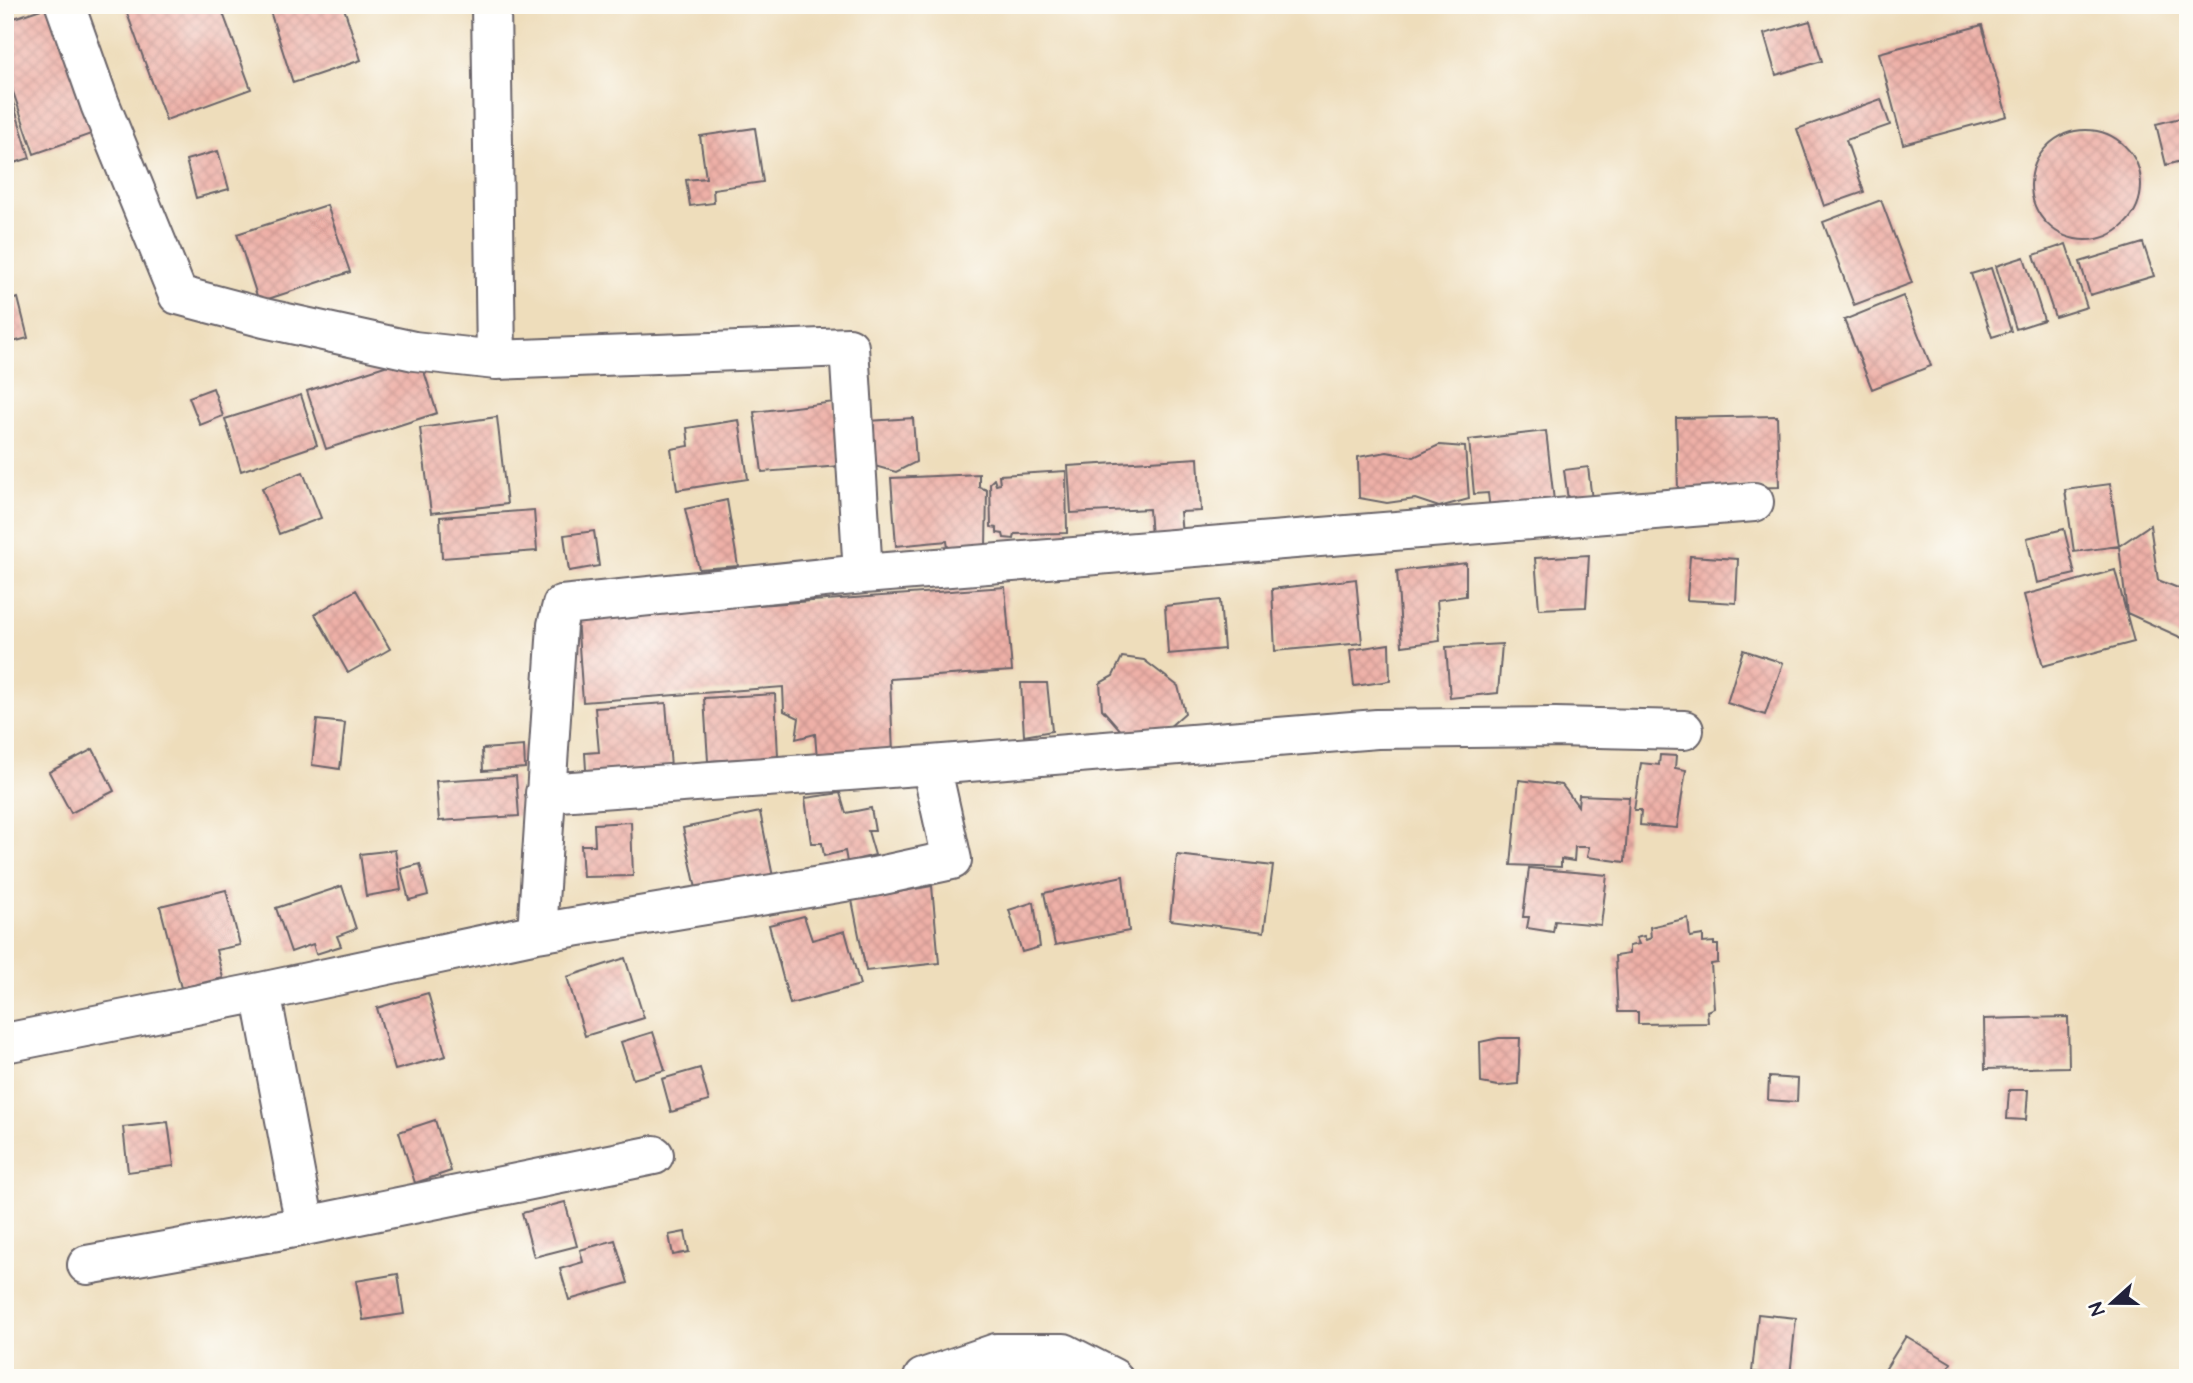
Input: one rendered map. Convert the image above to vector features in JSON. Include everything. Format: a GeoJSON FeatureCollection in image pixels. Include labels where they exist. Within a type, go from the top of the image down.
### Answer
{"type":"FeatureCollection","features":[{"type":"Feature","properties":{"kind":"street"},"geometry":{"type":"LineString","coordinates":[[65,5],[100,104],[178,295],[264,318],[414,351],[496,360],[849,347],[863,574]]}},
{"type":"Feature","properties":{"kind":"street"},"geometry":{"type":"LineString","coordinates":[[491,5],[496,360]]}},
{"type":"Feature","properties":{"kind":"street"},"geometry":{"type":"LineString","coordinates":[[537,933],[557,625],[562,605],[863,574],[1754,502]]}},
{"type":"Feature","properties":{"kind":"street"},"geometry":{"type":"LineString","coordinates":[[545,793],[1377,729],[1555,727],[1684,730]]}},
{"type":"Feature","properties":{"kind":"street"},"geometry":{"type":"LineString","coordinates":[[5,1043],[537,933],[874,877],[952,860],[931,765]]}},
{"type":"Feature","properties":{"kind":"street"},"geometry":{"type":"LineString","coordinates":[[261,992],[305,1226]]}},
{"type":"Feature","properties":{"kind":"street"},"geometry":{"type":"LineString","coordinates":[[87,1265],[305,1226],[654,1155]]}},
{"type":"Feature","properties":{"kind":"street"},"geometry":{"type":"LineString","coordinates":[[923,1378],[996,1353],[1064,1353],[1112,1378]]}},
{"type":"Feature","properties":{"kind":"building"},"geometry":{"type":"Polygon","coordinates":[[[124,5],[220,5],[251,89],[166,120],[124,5]]]}},
{"type":"Feature","properties":{"kind":"building"},"geometry":{"type":"Polygon","coordinates":[[[268,5],[343,5],[361,60],[293,83],[268,5]]]}},
{"type":"Feature","properties":{"kind":"building"},"geometry":{"type":"Polygon","coordinates":[[[50,6],[94,133],[34,154],[5,68],[5,21],[50,6]]]}},
{"type":"Feature","properties":{"kind":"building"},"geometry":{"type":"Polygon","coordinates":[[[1810,21],[1822,61],[1776,75],[1764,34],[1810,21]]]}},
{"type":"Feature","properties":{"kind":"building"},"geometry":{"type":"Polygon","coordinates":[[[1982,25],[2007,116],[1903,144],[1879,53],[1982,25]]]}},
{"type":"Feature","properties":{"kind":"building"},"geometry":{"type":"Polygon","coordinates":[[[8,86],[30,158],[5,166],[5,87],[8,86]]]}},
{"type":"Feature","properties":{"kind":"building"},"geometry":{"type":"Polygon","coordinates":[[[1881,99],[1890,125],[1846,140],[1864,192],[1824,206],[1797,129],[1881,99]]]}},
{"type":"Feature","properties":{"kind":"building"},"geometry":{"type":"Polygon","coordinates":[[[2188,116],[2188,159],[2166,165],[2156,124],[2188,116]]]}},
{"type":"Feature","properties":{"kind":"building"},"geometry":{"type":"Polygon","coordinates":[[[755,128],[763,182],[713,189],[714,203],[690,206],[686,180],[706,178],[700,136],[755,128]]]}},
{"type":"Feature","properties":{"kind":"building"},"geometry":{"type":"Polygon","coordinates":[[[2086,130],[2107,134],[2125,146],[2137,164],[2141,185],[2137,206],[2125,224],[2107,236],[2086,240],[2065,236],[2047,224],[2035,206],[2031,185],[2035,164],[2047,146],[2065,134],[2086,130]]]}},
{"type":"Feature","properties":{"kind":"building"},"geometry":{"type":"Polygon","coordinates":[[[218,151],[229,189],[196,198],[186,160],[218,151]]]}},
{"type":"Feature","properties":{"kind":"building"},"geometry":{"type":"Polygon","coordinates":[[[1881,200],[1912,283],[1854,305],[1823,222],[1881,200]]]}},
{"type":"Feature","properties":{"kind":"building"},"geometry":{"type":"Polygon","coordinates":[[[327,205],[350,272],[259,302],[237,234],[327,205]]]}},
{"type":"Feature","properties":{"kind":"building"},"geometry":{"type":"Polygon","coordinates":[[[2188,220],[2188,245],[2187,245],[2180,222],[2188,220]]]}},
{"type":"Feature","properties":{"kind":"building"},"geometry":{"type":"Polygon","coordinates":[[[2143,243],[2154,276],[2090,295],[2080,262],[2143,243]]]}},
{"type":"Feature","properties":{"kind":"building"},"geometry":{"type":"Polygon","coordinates":[[[2066,244],[2087,307],[2055,317],[2034,255],[2066,244]]]}},
{"type":"Feature","properties":{"kind":"building"},"geometry":{"type":"Polygon","coordinates":[[[2024,257],[2044,320],[2016,329],[1996,266],[2024,257]]]}},
{"type":"Feature","properties":{"kind":"building"},"geometry":{"type":"Polygon","coordinates":[[[1991,268],[2011,331],[1992,337],[1971,274],[1991,268]]]}},
{"type":"Feature","properties":{"kind":"building"},"geometry":{"type":"Polygon","coordinates":[[[1903,296],[1931,366],[1872,389],[1844,320],[1903,296]]]}},
{"type":"Feature","properties":{"kind":"building"},"geometry":{"type":"Polygon","coordinates":[[[18,298],[28,338],[5,344],[5,301],[18,298]]]}},
{"type":"Feature","properties":{"kind":"building"},"geometry":{"type":"Polygon","coordinates":[[[419,355],[437,413],[326,449],[307,391],[419,355]]]}},
{"type":"Feature","properties":{"kind":"building"},"geometry":{"type":"Polygon","coordinates":[[[213,388],[223,416],[200,425],[189,397],[213,388]]]}},
{"type":"Feature","properties":{"kind":"building"},"geometry":{"type":"Polygon","coordinates":[[[301,395],[317,445],[241,471],[225,419],[301,395]]]}},
{"type":"Feature","properties":{"kind":"building"},"geometry":{"type":"Polygon","coordinates":[[[834,402],[841,466],[762,472],[754,412],[834,402]]]}},
{"type":"Feature","properties":{"kind":"building"},"geometry":{"type":"Polygon","coordinates":[[[1777,416],[1779,487],[1678,490],[1676,418],[1777,416]]]}},
{"type":"Feature","properties":{"kind":"building"},"geometry":{"type":"Polygon","coordinates":[[[497,417],[507,504],[431,513],[420,428],[497,417]]]}},
{"type":"Feature","properties":{"kind":"building"},"geometry":{"type":"Polygon","coordinates":[[[913,418],[916,462],[896,472],[871,465],[869,421],[913,418]]]}},
{"type":"Feature","properties":{"kind":"building"},"geometry":{"type":"Polygon","coordinates":[[[739,420],[748,479],[677,490],[671,449],[689,446],[687,428],[739,420]]]}},
{"type":"Feature","properties":{"kind":"building"},"geometry":{"type":"Polygon","coordinates":[[[1546,431],[1554,501],[1517,511],[1517,502],[1490,511],[1488,493],[1474,494],[1469,440],[1546,431]]]}},
{"type":"Feature","properties":{"kind":"building"},"geometry":{"type":"Polygon","coordinates":[[[1439,445],[1465,447],[1469,499],[1439,507],[1415,499],[1387,503],[1359,498],[1358,457],[1387,452],[1414,457],[1439,445]]]}},
{"type":"Feature","properties":{"kind":"building"},"geometry":{"type":"Polygon","coordinates":[[[1198,458],[1201,511],[1180,512],[1182,535],[1151,537],[1149,509],[1071,513],[1068,466],[1198,458]]]}},
{"type":"Feature","properties":{"kind":"building"},"geometry":{"type":"Polygon","coordinates":[[[1588,467],[1592,500],[1569,507],[1564,470],[1588,467]]]}},
{"type":"Feature","properties":{"kind":"building"},"geometry":{"type":"Polygon","coordinates":[[[1066,471],[1067,533],[1015,534],[1014,539],[1004,538],[1003,534],[997,533],[997,528],[991,527],[990,483],[994,479],[996,485],[1000,484],[999,475],[1066,471]]]}},
{"type":"Feature","properties":{"kind":"building"},"geometry":{"type":"Polygon","coordinates":[[[303,472],[321,518],[279,534],[262,488],[303,472]]]}},
{"type":"Feature","properties":{"kind":"building"},"geometry":{"type":"Polygon","coordinates":[[[979,474],[979,487],[987,490],[986,547],[948,548],[947,541],[896,546],[891,478],[979,474]]]}},
{"type":"Feature","properties":{"kind":"building"},"geometry":{"type":"Polygon","coordinates":[[[2110,484],[2119,546],[2074,552],[2065,490],[2110,484]]]}},
{"type":"Feature","properties":{"kind":"building"},"geometry":{"type":"Polygon","coordinates":[[[727,500],[738,566],[699,569],[685,509],[727,500]]]}},
{"type":"Feature","properties":{"kind":"building"},"geometry":{"type":"Polygon","coordinates":[[[534,510],[537,551],[442,558],[440,517],[534,510]]]}},
{"type":"Feature","properties":{"kind":"building"},"geometry":{"type":"Polygon","coordinates":[[[2150,525],[2158,580],[2188,592],[2188,630],[2182,638],[2127,613],[2119,546],[2150,525]]]}},
{"type":"Feature","properties":{"kind":"building"},"geometry":{"type":"Polygon","coordinates":[[[2064,529],[2075,574],[2037,583],[2027,538],[2064,529]]]}},
{"type":"Feature","properties":{"kind":"building"},"geometry":{"type":"Polygon","coordinates":[[[594,531],[599,566],[569,571],[564,535],[594,531]]]}},
{"type":"Feature","properties":{"kind":"building"},"geometry":{"type":"Polygon","coordinates":[[[1589,555],[1586,607],[1539,609],[1535,558],[1589,555]]]}},
{"type":"Feature","properties":{"kind":"building"},"geometry":{"type":"Polygon","coordinates":[[[1690,556],[1738,559],[1736,603],[1687,600],[1690,556]]]}},
{"type":"Feature","properties":{"kind":"building"},"geometry":{"type":"Polygon","coordinates":[[[1466,563],[1466,596],[1437,600],[1440,641],[1402,646],[1397,571],[1466,563]]]}},
{"type":"Feature","properties":{"kind":"building"},"geometry":{"type":"Polygon","coordinates":[[[2115,570],[2134,642],[2043,666],[2024,595],[2115,570]]]}},
{"type":"Feature","properties":{"kind":"building"},"geometry":{"type":"Polygon","coordinates":[[[1356,579],[1362,643],[1275,651],[1272,589],[1356,579]]]}},
{"type":"Feature","properties":{"kind":"building"},"geometry":{"type":"Polygon","coordinates":[[[1005,587],[1012,671],[890,679],[893,754],[817,759],[815,734],[796,739],[799,718],[784,711],[783,687],[583,702],[577,618],[1005,587]]]}},
{"type":"Feature","properties":{"kind":"building"},"geometry":{"type":"Polygon","coordinates":[[[356,590],[390,649],[348,673],[315,614],[356,590]]]}},
{"type":"Feature","properties":{"kind":"building"},"geometry":{"type":"Polygon","coordinates":[[[1220,600],[1224,649],[1168,654],[1165,606],[1220,600]]]}},
{"type":"Feature","properties":{"kind":"building"},"geometry":{"type":"Polygon","coordinates":[[[1389,644],[1390,681],[1354,686],[1350,650],[1389,644]]]}},
{"type":"Feature","properties":{"kind":"building"},"geometry":{"type":"Polygon","coordinates":[[[1502,644],[1498,693],[1450,698],[1446,647],[1502,644]]]}},
{"type":"Feature","properties":{"kind":"building"},"geometry":{"type":"Polygon","coordinates":[[[1743,650],[1783,663],[1765,715],[1727,703],[1743,650]]]}},
{"type":"Feature","properties":{"kind":"building"},"geometry":{"type":"Polygon","coordinates":[[[1122,657],[1144,660],[1178,686],[1185,713],[1167,729],[1123,733],[1102,709],[1100,683],[1113,676],[1122,657]]]}},
{"type":"Feature","properties":{"kind":"building"},"geometry":{"type":"Polygon","coordinates":[[[1021,683],[1047,683],[1052,731],[1024,736],[1021,683]]]}},
{"type":"Feature","properties":{"kind":"building"},"geometry":{"type":"Polygon","coordinates":[[[775,694],[778,757],[708,761],[704,698],[775,694]]]}},
{"type":"Feature","properties":{"kind":"building"},"geometry":{"type":"Polygon","coordinates":[[[666,703],[672,780],[587,786],[585,753],[599,752],[595,708],[666,703]]]}},
{"type":"Feature","properties":{"kind":"building"},"geometry":{"type":"Polygon","coordinates":[[[317,720],[345,723],[340,769],[312,765],[317,720]]]}},
{"type":"Feature","properties":{"kind":"building"},"geometry":{"type":"Polygon","coordinates":[[[524,746],[525,768],[483,771],[482,749],[524,746]]]}},
{"type":"Feature","properties":{"kind":"building"},"geometry":{"type":"Polygon","coordinates":[[[93,749],[114,791],[71,813],[49,772],[93,749]]]}},
{"type":"Feature","properties":{"kind":"building"},"geometry":{"type":"Polygon","coordinates":[[[1660,755],[1676,756],[1675,768],[1686,770],[1677,828],[1640,825],[1641,810],[1634,810],[1641,763],[1659,765],[1660,755]]]}},
{"type":"Feature","properties":{"kind":"building"},"geometry":{"type":"Polygon","coordinates":[[[516,776],[519,816],[439,821],[436,781],[516,776]]]}},
{"type":"Feature","properties":{"kind":"building"},"geometry":{"type":"Polygon","coordinates":[[[1519,780],[1562,785],[1578,806],[1579,795],[1629,797],[1625,862],[1587,857],[1589,847],[1575,847],[1574,861],[1561,859],[1561,867],[1511,865],[1519,780]]]}},
{"type":"Feature","properties":{"kind":"building"},"geometry":{"type":"Polygon","coordinates":[[[840,793],[846,813],[871,808],[875,831],[868,831],[875,855],[847,862],[845,851],[824,856],[822,843],[811,843],[805,798],[840,793]]]}},
{"type":"Feature","properties":{"kind":"building"},"geometry":{"type":"Polygon","coordinates":[[[760,812],[773,877],[697,893],[683,828],[760,812]]]}},
{"type":"Feature","properties":{"kind":"building"},"geometry":{"type":"Polygon","coordinates":[[[631,822],[633,876],[583,877],[581,845],[595,845],[594,824],[631,822]]]}},
{"type":"Feature","properties":{"kind":"building"},"geometry":{"type":"Polygon","coordinates":[[[395,850],[401,890],[366,896],[360,854],[395,850]]]}},
{"type":"Feature","properties":{"kind":"building"},"geometry":{"type":"Polygon","coordinates":[[[1177,855],[1273,866],[1264,932],[1170,920],[1177,855]]]}},
{"type":"Feature","properties":{"kind":"building"},"geometry":{"type":"Polygon","coordinates":[[[420,864],[428,895],[409,900],[401,869],[420,864]]]}},
{"type":"Feature","properties":{"kind":"building"},"geometry":{"type":"Polygon","coordinates":[[[1529,868],[1607,875],[1601,925],[1555,921],[1553,932],[1527,928],[1529,917],[1523,917],[1529,868]]]}},
{"type":"Feature","properties":{"kind":"building"},"geometry":{"type":"Polygon","coordinates":[[[1123,876],[1129,931],[1055,945],[1044,893],[1123,876]]]}},
{"type":"Feature","properties":{"kind":"building"},"geometry":{"type":"Polygon","coordinates":[[[342,886],[356,929],[337,936],[341,946],[316,954],[313,944],[291,952],[276,908],[342,886]]]}},
{"type":"Feature","properties":{"kind":"building"},"geometry":{"type":"Polygon","coordinates":[[[932,886],[939,963],[866,971],[852,900],[932,886]]]}},
{"type":"Feature","properties":{"kind":"building"},"geometry":{"type":"Polygon","coordinates":[[[226,890],[240,945],[216,950],[223,978],[181,988],[160,906],[226,890]]]}},
{"type":"Feature","properties":{"kind":"building"},"geometry":{"type":"Polygon","coordinates":[[[1034,902],[1040,947],[1022,952],[1009,910],[1034,902]]]}},
{"type":"Feature","properties":{"kind":"building"},"geometry":{"type":"Polygon","coordinates":[[[804,916],[812,940],[845,931],[860,985],[790,1004],[769,925],[804,916]]]}},
{"type":"Feature","properties":{"kind":"building"},"geometry":{"type":"Polygon","coordinates":[[[1688,918],[1690,937],[1703,935],[1703,943],[1714,942],[1714,945],[1718,945],[1718,963],[1711,964],[1714,1008],[1707,1011],[1708,1023],[1638,1024],[1638,1012],[1618,1012],[1615,956],[1629,954],[1629,946],[1639,944],[1636,938],[1651,938],[1650,927],[1688,918]]]}},
{"type":"Feature","properties":{"kind":"building"},"geometry":{"type":"Polygon","coordinates":[[[625,958],[644,1018],[585,1036],[567,977],[625,958]]]}},
{"type":"Feature","properties":{"kind":"building"},"geometry":{"type":"Polygon","coordinates":[[[428,993],[446,1056],[395,1070],[377,1008],[428,993]]]}},
{"type":"Feature","properties":{"kind":"building"},"geometry":{"type":"Polygon","coordinates":[[[2068,1017],[2069,1067],[1985,1069],[1984,1019],[2068,1017]]]}},
{"type":"Feature","properties":{"kind":"building"},"geometry":{"type":"Polygon","coordinates":[[[653,1032],[665,1070],[633,1079],[621,1042],[653,1032]]]}},
{"type":"Feature","properties":{"kind":"building"},"geometry":{"type":"Polygon","coordinates":[[[1520,1038],[1518,1084],[1498,1086],[1481,1083],[1480,1042],[1520,1038]]]}},
{"type":"Feature","properties":{"kind":"building"},"geometry":{"type":"Polygon","coordinates":[[[700,1068],[709,1101],[671,1112],[662,1079],[700,1068]]]}},
{"type":"Feature","properties":{"kind":"building"},"geometry":{"type":"Polygon","coordinates":[[[1769,1077],[1798,1079],[1797,1102],[1768,1100],[1769,1077]]]}},
{"type":"Feature","properties":{"kind":"building"},"geometry":{"type":"Polygon","coordinates":[[[2009,1090],[2028,1090],[2026,1120],[2007,1119],[2009,1090]]]}},
{"type":"Feature","properties":{"kind":"building"},"geometry":{"type":"Polygon","coordinates":[[[435,1120],[451,1171],[415,1183],[399,1132],[435,1120]]]}},
{"type":"Feature","properties":{"kind":"building"},"geometry":{"type":"Polygon","coordinates":[[[168,1122],[174,1166],[128,1172],[123,1127],[168,1122]]]}},
{"type":"Feature","properties":{"kind":"building"},"geometry":{"type":"Polygon","coordinates":[[[565,1202],[577,1246],[534,1257],[522,1213],[565,1202]]]}},
{"type":"Feature","properties":{"kind":"building"},"geometry":{"type":"Polygon","coordinates":[[[685,1232],[689,1252],[673,1255],[669,1235],[685,1232]]]}},
{"type":"Feature","properties":{"kind":"building"},"geometry":{"type":"Polygon","coordinates":[[[615,1240],[628,1283],[569,1300],[560,1269],[583,1262],[580,1250],[615,1240]]]}},
{"type":"Feature","properties":{"kind":"building"},"geometry":{"type":"Polygon","coordinates":[[[398,1274],[404,1314],[363,1320],[356,1281],[398,1274]]]}},
{"type":"Feature","properties":{"kind":"building"},"geometry":{"type":"Polygon","coordinates":[[[1758,1314],[1796,1318],[1790,1376],[1752,1372],[1758,1314]]]}},
{"type":"Feature","properties":{"kind":"building"},"geometry":{"type":"Polygon","coordinates":[[[1906,1336],[1951,1363],[1942,1378],[1880,1378],[1906,1336]]]}}]}
